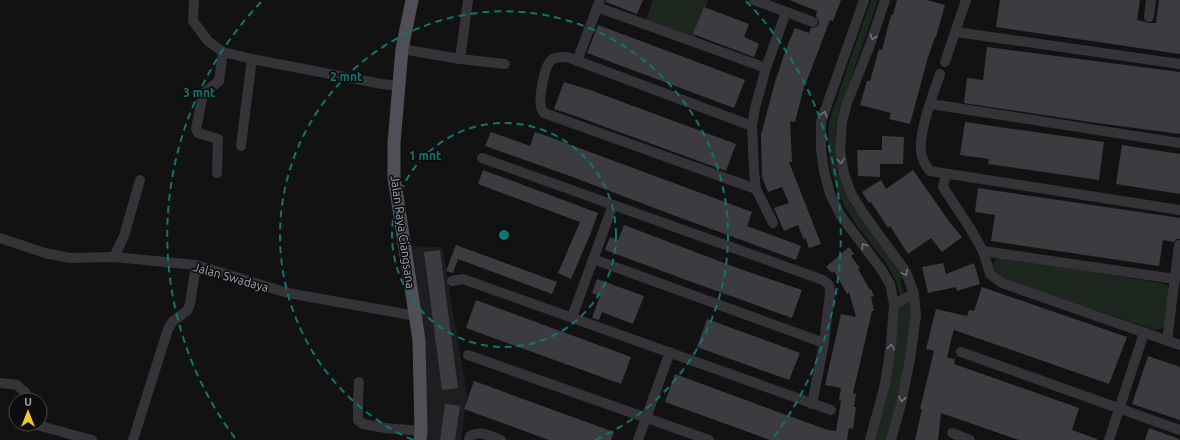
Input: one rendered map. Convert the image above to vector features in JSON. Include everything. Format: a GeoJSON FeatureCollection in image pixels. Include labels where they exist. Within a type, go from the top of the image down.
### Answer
{"type":"FeatureCollection","features":[{"type":"Feature","properties":{"kind":"main road","name":"Jalan Raya Ciangsana"},"geometry":{"type":"LineString","coordinates":[[412,0],[402,49],[394,143],[394,177],[419,340],[420,435]]}},
{"type":"Feature","properties":{"kind":"street"},"geometry":{"type":"LineString","coordinates":[[194,0],[193,21],[208,42],[223,52],[252,59],[399,86]]}},
{"type":"Feature","properties":{"kind":"street"},"geometry":{"type":"LineString","coordinates":[[460,59],[468,0]]}},
{"type":"Feature","properties":{"kind":"street"},"geometry":{"type":"LineString","coordinates":[[754,0],[812,22]]}},
{"type":"Feature","properties":{"kind":"street"},"geometry":{"type":"LineString","coordinates":[[864,0],[821,122],[821,150],[824,171],[830,194],[841,216],[882,269],[890,284],[894,304],[891,345],[885,384],[870,440]]}},
{"type":"Feature","properties":{"kind":"street"},"geometry":{"type":"LineString","coordinates":[[886,0],[847,103],[842,122],[840,150],[844,174],[851,193],[863,213],[906,272],[914,294],[916,315],[910,359],[901,404],[891,440]]}},
{"type":"Feature","properties":{"kind":"street"},"geometry":{"type":"LineString","coordinates":[[945,62],[966,0]]}},
{"type":"Feature","properties":{"kind":"street"},"geometry":{"type":"LineString","coordinates":[[1149,17],[1151,0]]}},
{"type":"Feature","properties":{"kind":"street"},"geometry":{"type":"LineString","coordinates":[[577,61],[598,3],[766,68]]}},
{"type":"Feature","properties":{"kind":"street"},"geometry":{"type":"LineString","coordinates":[[773,224],[756,189],[752,126],[755,108],[766,68],[786,12]]}},
{"type":"Feature","properties":{"kind":"street"},"geometry":{"type":"LineString","coordinates":[[956,32],[1180,64]]}},
{"type":"Feature","properties":{"kind":"street"},"geometry":{"type":"LineString","coordinates":[[402,49],[460,59],[505,64]]}},
{"type":"Feature","properties":{"kind":"street"},"geometry":{"type":"LineString","coordinates":[[217,173],[218,139],[198,134],[196,129],[203,94],[219,81],[223,52]]}},
{"type":"Feature","properties":{"kind":"street"},"geometry":{"type":"LineString","coordinates":[[752,126],[567,57],[556,58],[551,61],[542,81],[541,107],[544,113],[756,189]]}},
{"type":"Feature","properties":{"kind":"street"},"geometry":{"type":"LineString","coordinates":[[241,146],[252,59]]}},
{"type":"Feature","properties":{"kind":"street"},"geometry":{"type":"LineString","coordinates":[[940,74],[921,134],[921,152],[924,164],[930,171],[1180,210]]}},
{"type":"Feature","properties":{"kind":"street"},"geometry":{"type":"LineString","coordinates":[[930,104],[1180,143]]}},
{"type":"Feature","properties":{"kind":"street"},"geometry":{"type":"LineString","coordinates":[[482,158],[823,280],[829,285],[830,292],[824,343],[812,404]]}},
{"type":"Feature","properties":{"kind":"street"},"geometry":{"type":"LineString","coordinates":[[946,174],[943,187],[983,251],[990,274],[1002,283],[1180,345]]}},
{"type":"Feature","properties":{"kind":"street"},"geometry":{"type":"LineString","coordinates":[[114,257],[124,236],[140,180]]}},
{"type":"Feature","properties":{"kind":"street"},"geometry":{"type":"LineString","coordinates":[[572,317],[613,205]]}},
{"type":"Feature","properties":{"kind":"street","name":"Jalan Swadaya"},"geometry":{"type":"LineString","coordinates":[[0,238],[45,253],[70,258],[114,257],[196,265],[288,293],[416,316]]}},
{"type":"Feature","properties":{"kind":"street"},"geometry":{"type":"LineString","coordinates":[[1167,341],[1180,245]]}},
{"type":"Feature","properties":{"kind":"street"},"geometry":{"type":"LineString","coordinates":[[983,251],[1175,278]]}},
{"type":"Feature","properties":{"kind":"street"},"geometry":{"type":"LineString","coordinates":[[593,259],[824,343]]}},
{"type":"Feature","properties":{"kind":"street"},"geometry":{"type":"LineString","coordinates":[[133,440],[168,328],[190,304],[196,265]]}},
{"type":"Feature","properties":{"kind":"street"},"geometry":{"type":"LineString","coordinates":[[452,282],[463,279],[831,410]]}},
{"type":"Feature","properties":{"kind":"street"},"geometry":{"type":"LineString","coordinates":[[894,304],[914,294]]}},
{"type":"Feature","properties":{"kind":"street"},"geometry":{"type":"LineString","coordinates":[[1109,440],[1144,333]]}},
{"type":"Feature","properties":{"kind":"street"},"geometry":{"type":"LineString","coordinates":[[638,440],[670,352]]}},
{"type":"Feature","properties":{"kind":"street"},"geometry":{"type":"LineString","coordinates":[[961,352],[1180,430]]}},
{"type":"Feature","properties":{"kind":"street"},"geometry":{"type":"LineString","coordinates":[[468,355],[709,440]]}},
{"type":"Feature","properties":{"kind":"street"},"geometry":{"type":"LineString","coordinates":[[359,382],[358,420],[363,424],[420,435]]}},
{"type":"Feature","properties":{"kind":"street"},"geometry":{"type":"LineString","coordinates":[[0,383],[17,385],[25,392]]}},
{"type":"Feature","properties":{"kind":"street"},"geometry":{"type":"LineString","coordinates":[[48,428],[92,440]]}},
{"type":"Feature","properties":{"kind":"street"},"geometry":{"type":"LineString","coordinates":[[469,440],[470,436],[475,433],[482,433],[501,440]]}},
{"type":"Feature","properties":{"kind":"street"},"geometry":{"type":"LineString","coordinates":[[952,433],[970,440]]}},
{"type":"Feature","properties":{"kind":"shaded area"},"geometry":{"type":"Polygon","coordinates":[[[653,0],[708,0],[694,40],[645,23],[653,0]]]}},
{"type":"Feature","properties":{"kind":"shaded area"},"geometry":{"type":"Polygon","coordinates":[[[871,0],[878,0],[836,122],[835,149],[838,168],[850,202],[903,278],[900,280],[904,294],[902,298],[896,281],[886,263],[855,223],[837,191],[831,169],[828,149],[829,121],[871,0]]]}},
{"type":"Feature","properties":{"kind":"shaded area"},"geometry":{"type":"Polygon","coordinates":[[[410,246],[442,247],[467,394],[461,440],[426,440],[426,353],[410,246]]]}},
{"type":"Feature","properties":{"kind":"shaded area"},"geometry":{"type":"Polygon","coordinates":[[[997,258],[1005,258],[1167,285],[1169,290],[1166,326],[1155,330],[1004,279],[994,270],[993,263],[997,258]]]}},
{"type":"Feature","properties":{"kind":"shaded area"},"geometry":{"type":"Polygon","coordinates":[[[914,294],[916,315],[891,440],[870,440],[885,384],[894,304],[914,294]]]}},
{"type":"Feature","properties":{"kind":"building"},"geometry":{"type":"Polygon","coordinates":[[[606,0],[643,0],[637,14],[606,2],[606,0]]]}},
{"type":"Feature","properties":{"kind":"building"},"geometry":{"type":"Polygon","coordinates":[[[789,0],[841,0],[833,21],[830,20],[805,83],[795,122],[790,121],[792,162],[789,162],[821,244],[809,248],[798,225],[784,231],[774,208],[789,203],[782,187],[768,192],[762,177],[761,135],[775,82],[786,49],[795,28],[809,33],[811,28],[817,27],[819,24],[816,16],[817,11],[789,0]]]}},
{"type":"Feature","properties":{"kind":"building"},"geometry":{"type":"Polygon","coordinates":[[[897,0],[927,0],[945,5],[936,37],[928,57],[910,124],[889,119],[891,113],[860,105],[867,81],[870,81],[879,49],[882,50],[891,15],[893,15],[897,0]]]}},
{"type":"Feature","properties":{"kind":"building"},"geometry":{"type":"Polygon","coordinates":[[[1000,0],[1140,0],[1137,20],[1156,23],[1159,0],[1180,0],[1180,54],[996,27],[1000,0]]]}},
{"type":"Feature","properties":{"kind":"building"},"geometry":{"type":"Polygon","coordinates":[[[704,7],[749,24],[744,37],[759,44],[754,57],[693,34],[704,7]]]}},
{"type":"Feature","properties":{"kind":"building"},"geometry":{"type":"Polygon","coordinates":[[[598,25],[745,80],[734,108],[587,53],[598,25]]]}},
{"type":"Feature","properties":{"kind":"building"},"geometry":{"type":"Polygon","coordinates":[[[987,47],[1180,72],[1180,134],[964,103],[967,78],[983,80],[987,47]]]}},
{"type":"Feature","properties":{"kind":"building"},"geometry":{"type":"Polygon","coordinates":[[[564,82],[590,90],[736,144],[726,171],[554,109],[564,82]]]}},
{"type":"Feature","properties":{"kind":"building"},"geometry":{"type":"Polygon","coordinates":[[[965,122],[1104,142],[1099,180],[988,164],[989,159],[960,155],[965,122]]]}},
{"type":"Feature","properties":{"kind":"building"},"geometry":{"type":"Polygon","coordinates":[[[491,132],[530,146],[535,132],[752,212],[747,226],[801,246],[796,260],[485,146],[491,132]]]}},
{"type":"Feature","properties":{"kind":"building"},"geometry":{"type":"Polygon","coordinates":[[[882,136],[904,137],[903,164],[880,164],[880,177],[858,176],[857,150],[882,150],[882,136]]]}},
{"type":"Feature","properties":{"kind":"building"},"geometry":{"type":"Polygon","coordinates":[[[1122,145],[1180,154],[1180,194],[1116,184],[1122,145]]]}},
{"type":"Feature","properties":{"kind":"building"},"geometry":{"type":"Polygon","coordinates":[[[483,170],[598,213],[571,279],[558,273],[580,222],[478,184],[483,170]]]}},
{"type":"Feature","properties":{"kind":"building"},"geometry":{"type":"Polygon","coordinates":[[[913,170],[951,224],[962,237],[942,252],[931,238],[908,254],[890,226],[888,228],[871,202],[869,203],[862,192],[881,180],[886,189],[913,170]]]}},
{"type":"Feature","properties":{"kind":"building"},"geometry":{"type":"Polygon","coordinates":[[[978,188],[1180,218],[1180,239],[1176,239],[1174,242],[1163,240],[1159,266],[991,241],[995,215],[975,212],[978,188]]]}},
{"type":"Feature","properties":{"kind":"building"},"geometry":{"type":"Polygon","coordinates":[[[624,225],[740,269],[802,290],[792,318],[605,250],[610,237],[618,240],[624,225]]]}},
{"type":"Feature","properties":{"kind":"building"},"geometry":{"type":"Polygon","coordinates":[[[456,245],[557,282],[552,294],[458,259],[453,273],[446,271],[456,245]]]}},
{"type":"Feature","properties":{"kind":"building"},"geometry":{"type":"Polygon","coordinates":[[[849,247],[854,254],[851,256],[860,268],[858,269],[874,296],[871,297],[874,311],[872,311],[853,393],[856,394],[854,407],[856,407],[853,429],[849,428],[847,440],[770,440],[665,402],[675,374],[828,430],[836,431],[841,401],[839,400],[841,388],[825,385],[841,314],[856,317],[849,292],[847,294],[834,271],[832,273],[826,267],[849,247]]]}},
{"type":"Feature","properties":{"kind":"building"},"geometry":{"type":"Polygon","coordinates":[[[440,250],[458,388],[442,390],[424,252],[440,250]]]}},
{"type":"Feature","properties":{"kind":"building"},"geometry":{"type":"Polygon","coordinates":[[[943,263],[946,274],[974,263],[980,284],[957,291],[956,287],[928,293],[922,267],[943,263]]]}},
{"type":"Feature","properties":{"kind":"building"},"geometry":{"type":"Polygon","coordinates":[[[597,279],[644,296],[633,324],[602,312],[599,320],[592,318],[600,296],[592,293],[597,279]]]}},
{"type":"Feature","properties":{"kind":"building"},"geometry":{"type":"Polygon","coordinates":[[[982,287],[1127,337],[1109,384],[954,330],[951,340],[947,358],[955,359],[954,364],[1079,408],[1072,430],[1097,440],[1019,440],[941,413],[938,440],[915,440],[922,409],[920,409],[934,351],[926,349],[936,309],[967,316],[969,310],[974,311],[982,287]]]}},
{"type":"Feature","properties":{"kind":"building"},"geometry":{"type":"Polygon","coordinates":[[[476,300],[631,357],[621,384],[466,328],[476,300]]]}},
{"type":"Feature","properties":{"kind":"building"},"geometry":{"type":"Polygon","coordinates":[[[707,319],[800,353],[789,380],[697,347],[707,319]]]}},
{"type":"Feature","properties":{"kind":"building"},"geometry":{"type":"Polygon","coordinates":[[[1148,356],[1180,367],[1180,420],[1132,404],[1148,356]]]}},
{"type":"Feature","properties":{"kind":"building"},"geometry":{"type":"Polygon","coordinates":[[[474,381],[614,432],[611,440],[549,440],[464,409],[474,381]]]}},
{"type":"Feature","properties":{"kind":"building"},"geometry":{"type":"Polygon","coordinates":[[[445,404],[460,406],[455,440],[440,440],[445,404]]]}},
{"type":"Feature","properties":{"kind":"building"},"geometry":{"type":"Polygon","coordinates":[[[1149,428],[1179,439],[1179,440],[1145,440],[1149,428]]]}}]}
